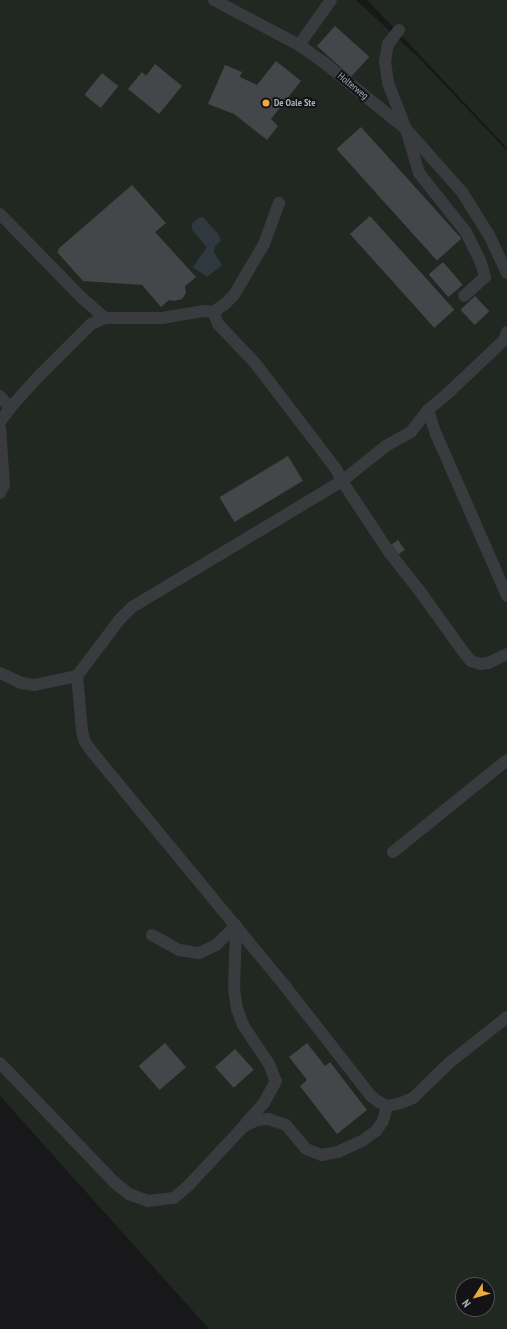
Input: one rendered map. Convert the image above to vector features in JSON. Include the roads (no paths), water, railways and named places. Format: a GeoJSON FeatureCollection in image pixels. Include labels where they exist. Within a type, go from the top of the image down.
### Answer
{"type":"FeatureCollection","features":[{"type":"Feature","properties":{"kind":"lane","name":"Holterweg"},"geometry":{"type":"LineString","coordinates":[[214,0],[299,45],[322,61],[406,129]]}},
{"type":"Feature","properties":{"kind":"lane"},"geometry":{"type":"LineString","coordinates":[[299,45],[331,0]]}},
{"type":"Feature","properties":{"kind":"lane"},"geometry":{"type":"LineString","coordinates":[[399,30],[388,44],[385,61],[388,83],[406,129],[419,173],[466,232],[481,263],[485,277],[464,296]]}},
{"type":"Feature","properties":{"kind":"lane"},"geometry":{"type":"LineString","coordinates":[[406,129],[462,192],[489,235],[507,273]]}},
{"type":"Feature","properties":{"kind":"lane"},"geometry":{"type":"LineString","coordinates":[[0,422],[10,408],[91,324],[105,318],[162,318],[204,311],[213,312],[225,304],[238,288],[264,244],[279,203]]}},
{"type":"Feature","properties":{"kind":"lane"},"geometry":{"type":"LineString","coordinates":[[0,214],[82,298],[105,318]]}},
{"type":"Feature","properties":{"kind":"lane"},"geometry":{"type":"LineString","coordinates":[[213,312],[218,324],[242,347],[336,468],[342,481],[389,552],[471,661],[480,664],[488,663],[507,654]]}},
{"type":"Feature","properties":{"kind":"lane"},"geometry":{"type":"LineString","coordinates":[[0,673],[7,678],[21,683],[35,685],[77,676],[120,619],[131,608],[342,481],[386,446],[411,432],[428,410],[504,340],[507,332]]}},
{"type":"Feature","properties":{"kind":"lane"},"geometry":{"type":"LineString","coordinates":[[0,396],[10,408]]}},
{"type":"Feature","properties":{"kind":"lane"},"geometry":{"type":"LineString","coordinates":[[428,410],[436,434],[507,596]]}},
{"type":"Feature","properties":{"kind":"lane"},"geometry":{"type":"LineString","coordinates":[[0,428],[4,485],[0,493]]}},
{"type":"Feature","properties":{"kind":"lane"},"geometry":{"type":"LineString","coordinates":[[77,676],[82,731],[85,742],[286,986],[371,1096],[378,1102],[387,1106],[412,1098],[449,1063],[507,1017]]}},
{"type":"Feature","properties":{"kind":"lane"},"geometry":{"type":"LineString","coordinates":[[393,852],[507,760]]}},
{"type":"Feature","properties":{"kind":"lane"},"geometry":{"type":"LineString","coordinates":[[152,935],[179,950],[199,953],[216,945],[236,926]]}},
{"type":"Feature","properties":{"kind":"lane"},"geometry":{"type":"LineString","coordinates":[[0,1062],[114,1182],[129,1194],[148,1201],[174,1198],[188,1186],[244,1126],[263,1104],[276,1081],[269,1064],[243,1025],[237,1009],[234,988],[236,926]]}},
{"type":"Feature","properties":{"kind":"lane"},"geometry":{"type":"LineString","coordinates":[[244,1126],[257,1120],[268,1119],[286,1124],[306,1148],[322,1155],[338,1152],[362,1141],[376,1131],[383,1121],[387,1106]]}},
{"type":"Feature","properties":{"kind":"place","name":"De Oale Ste"},"geometry":{"type":"Point","coordinates":[266,103]}}]}
